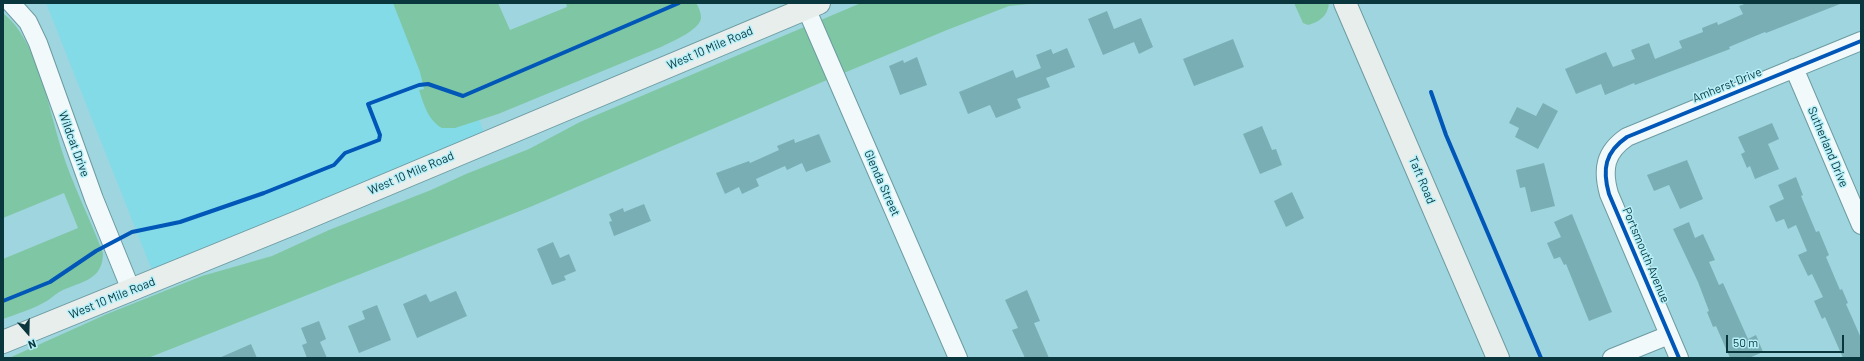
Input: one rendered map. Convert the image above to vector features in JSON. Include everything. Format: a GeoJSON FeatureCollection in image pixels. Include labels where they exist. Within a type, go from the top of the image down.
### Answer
{"type":"FeatureCollection","features":[{"type":"Feature","properties":{"kind":"main road","name":"Taft Road"},"geometry":{"type":"LineString","coordinates":[[1345,3],[1498,358]]}},
{"type":"Feature","properties":{"kind":"main road","name":"West 10 Mile Road"},"geometry":{"type":"LineString","coordinates":[[3,342],[812,6]]}},
{"type":"Feature","properties":{"kind":"street","name":"Wildcat Drive"},"geometry":{"type":"LineString","coordinates":[[11,3],[28,22],[38,43],[94,199],[131,290]]}},
{"type":"Feature","properties":{"kind":"street","name":"Glenda Street"},"geometry":{"type":"LineString","coordinates":[[812,6],[958,358]]}},
{"type":"Feature","properties":{"kind":"street","name":"Amherst Drive"},"geometry":{"type":"LineString","coordinates":[[1608,158],[1619,142],[1628,137],[1861,41]]}},
{"type":"Feature","properties":{"kind":"street","name":"Sutherland Drive"},"geometry":{"type":"LineString","coordinates":[[1794,68],[1861,225]]}},
{"type":"Feature","properties":{"kind":"street","name":"Portsmouth Avenue"},"geometry":{"type":"LineString","coordinates":[[1608,158],[1604,173],[1609,194],[1679,358]]}},
{"type":"Feature","properties":{"kind":"street"},"geometry":{"type":"LineString","coordinates":[[1612,358],[1669,335]]}},
{"type":"Feature","properties":{"kind":"shaded area"},"geometry":{"type":"Polygon","coordinates":[[[46,3],[433,3],[487,140],[155,278],[46,3]]]}},
{"type":"Feature","properties":{"kind":"green space"},"geometry":{"type":"Polygon","coordinates":[[[393,3],[498,3],[510,30],[567,7],[566,3],[696,3],[700,10],[701,18],[696,27],[691,31],[661,47],[498,114],[455,128],[442,128],[433,121],[425,107],[419,90],[424,89],[420,72],[393,3]]]}},
{"type":"Feature","properties":{"kind":"green space"},"geometry":{"type":"Polygon","coordinates":[[[861,3],[1038,3],[1009,6],[947,30],[530,207],[148,358],[9,358],[107,314],[202,276],[272,256],[329,230],[431,190],[466,174],[529,149],[580,122],[861,3]]]}},
{"type":"Feature","properties":{"kind":"green space"},"geometry":{"type":"Polygon","coordinates":[[[1294,3],[1329,3],[1325,15],[1316,22],[1308,25],[1303,23],[1294,3]]]}},
{"type":"Feature","properties":{"kind":"green space"},"geometry":{"type":"Polygon","coordinates":[[[3,13],[15,25],[25,40],[33,57],[46,94],[65,161],[103,253],[102,262],[99,269],[90,279],[61,291],[48,300],[28,310],[3,319],[3,259],[78,228],[64,193],[3,218],[3,13]]]}},
{"type":"Feature","properties":{"kind":"building"},"geometry":{"type":"Polygon","coordinates":[[[1747,3],[1840,4],[1766,33],[1765,32],[1729,47],[1730,49],[1635,85],[1634,83],[1605,95],[1601,84],[1576,94],[1565,69],[1606,52],[1613,67],[1635,59],[1631,50],[1649,43],[1655,59],[1682,48],[1679,41],[1703,32],[1702,28],[1717,22],[1718,25],[1743,14],[1739,6],[1747,3]]]}},
{"type":"Feature","properties":{"kind":"building"},"geometry":{"type":"Polygon","coordinates":[[[1107,11],[1114,29],[1141,18],[1153,47],[1139,54],[1134,42],[1103,55],[1088,19],[1107,11]]]}},
{"type":"Feature","properties":{"kind":"building"},"geometry":{"type":"Polygon","coordinates":[[[1233,39],[1244,67],[1194,86],[1183,59],[1233,39]]]}},
{"type":"Feature","properties":{"kind":"building"},"geometry":{"type":"Polygon","coordinates":[[[1067,48],[1075,67],[1046,78],[1050,87],[1017,99],[1021,108],[996,118],[990,105],[968,114],[959,92],[1013,70],[1016,78],[1041,68],[1036,55],[1051,49],[1053,54],[1067,48]]]}},
{"type":"Feature","properties":{"kind":"building"},"geometry":{"type":"Polygon","coordinates":[[[917,57],[927,85],[900,95],[889,66],[903,60],[904,63],[917,57]]]}},
{"type":"Feature","properties":{"kind":"building"},"geometry":{"type":"Polygon","coordinates":[[[1543,103],[1558,111],[1538,149],[1515,137],[1519,128],[1509,123],[1517,107],[1536,116],[1543,103]]]}},
{"type":"Feature","properties":{"kind":"building"},"geometry":{"type":"Polygon","coordinates":[[[1772,123],[1779,139],[1768,144],[1779,169],[1755,179],[1750,166],[1747,168],[1741,154],[1745,152],[1738,137],[1772,123]]]}},
{"type":"Feature","properties":{"kind":"building"},"geometry":{"type":"Polygon","coordinates":[[[1262,126],[1272,150],[1276,149],[1282,165],[1260,174],[1243,134],[1262,126]]]}},
{"type":"Feature","properties":{"kind":"building"},"geometry":{"type":"Polygon","coordinates":[[[819,134],[831,162],[806,172],[802,163],[787,170],[785,166],[756,179],[759,186],[742,194],[739,187],[725,194],[716,173],[749,161],[750,163],[779,150],[777,146],[794,139],[795,143],[819,134]]]}},
{"type":"Feature","properties":{"kind":"building"},"geometry":{"type":"Polygon","coordinates":[[[1687,160],[1703,199],[1680,209],[1669,185],[1654,191],[1647,175],[1687,160]]]}},
{"type":"Feature","properties":{"kind":"building"},"geometry":{"type":"Polygon","coordinates":[[[1544,163],[1555,206],[1531,212],[1525,187],[1520,188],[1516,170],[1544,163]]]}},
{"type":"Feature","properties":{"kind":"building"},"geometry":{"type":"Polygon","coordinates":[[[1796,177],[1803,195],[1801,196],[1816,232],[1819,231],[1829,255],[1826,257],[1840,290],[1842,289],[1848,303],[1846,304],[1861,338],[1861,358],[1843,358],[1825,317],[1822,319],[1814,301],[1823,297],[1812,274],[1808,276],[1798,255],[1807,251],[1796,225],[1788,229],[1784,219],[1776,222],[1769,206],[1784,199],[1778,185],[1796,177]]]}},
{"type":"Feature","properties":{"kind":"building"},"geometry":{"type":"Polygon","coordinates":[[[1292,192],[1304,218],[1286,227],[1274,201],[1292,192]]]}},
{"type":"Feature","properties":{"kind":"building"},"geometry":{"type":"Polygon","coordinates":[[[644,204],[651,221],[614,236],[609,222],[612,221],[609,214],[623,208],[624,212],[644,204]]]}},
{"type":"Feature","properties":{"kind":"building"},"geometry":{"type":"Polygon","coordinates":[[[1572,214],[1612,312],[1589,321],[1566,264],[1564,265],[1560,257],[1554,259],[1547,243],[1561,237],[1554,222],[1572,214]]]}},
{"type":"Feature","properties":{"kind":"building"},"geometry":{"type":"Polygon","coordinates":[[[1689,222],[1695,238],[1703,234],[1715,260],[1709,262],[1719,285],[1723,283],[1748,339],[1756,335],[1763,352],[1749,358],[1730,358],[1716,326],[1713,327],[1707,312],[1709,311],[1698,282],[1673,229],[1689,222]]]}},
{"type":"Feature","properties":{"kind":"building"},"geometry":{"type":"Polygon","coordinates":[[[553,242],[560,258],[569,254],[576,271],[564,276],[566,280],[552,285],[537,249],[553,242]]]}},
{"type":"Feature","properties":{"kind":"building"},"geometry":{"type":"Polygon","coordinates":[[[1027,290],[1040,321],[1034,323],[1049,358],[1025,358],[1012,330],[1018,328],[1005,300],[1027,290]]]}},
{"type":"Feature","properties":{"kind":"building"},"geometry":{"type":"Polygon","coordinates":[[[456,291],[467,316],[417,338],[403,304],[426,294],[430,302],[456,291]]]}},
{"type":"Feature","properties":{"kind":"building"},"geometry":{"type":"Polygon","coordinates":[[[377,305],[391,340],[359,353],[348,326],[365,319],[362,311],[377,305]]]}},
{"type":"Feature","properties":{"kind":"building"},"geometry":{"type":"Polygon","coordinates":[[[319,321],[326,339],[320,342],[327,358],[307,358],[302,345],[307,343],[301,328],[319,321]]]}},
{"type":"Feature","properties":{"kind":"building"},"geometry":{"type":"Polygon","coordinates":[[[251,344],[257,358],[219,358],[251,344]]]}},
{"type":"Feature","properties":{"kind":"cycle path"},"geometry":{"type":"LineString","coordinates":[[3,301],[50,282],[96,251],[132,232],[180,222],[264,193],[334,165],[345,153],[379,140],[380,135],[368,104],[419,85],[428,84],[463,96],[679,3]]}},
{"type":"Feature","properties":{"kind":"cycle path"},"geometry":{"type":"LineString","coordinates":[[1679,358],[1609,194],[1606,169],[1610,155],[1614,149],[1627,137],[1861,41]]}},
{"type":"Feature","properties":{"kind":"cycle path"},"geometry":{"type":"LineString","coordinates":[[1431,92],[1446,135],[1541,358]]}}]}
